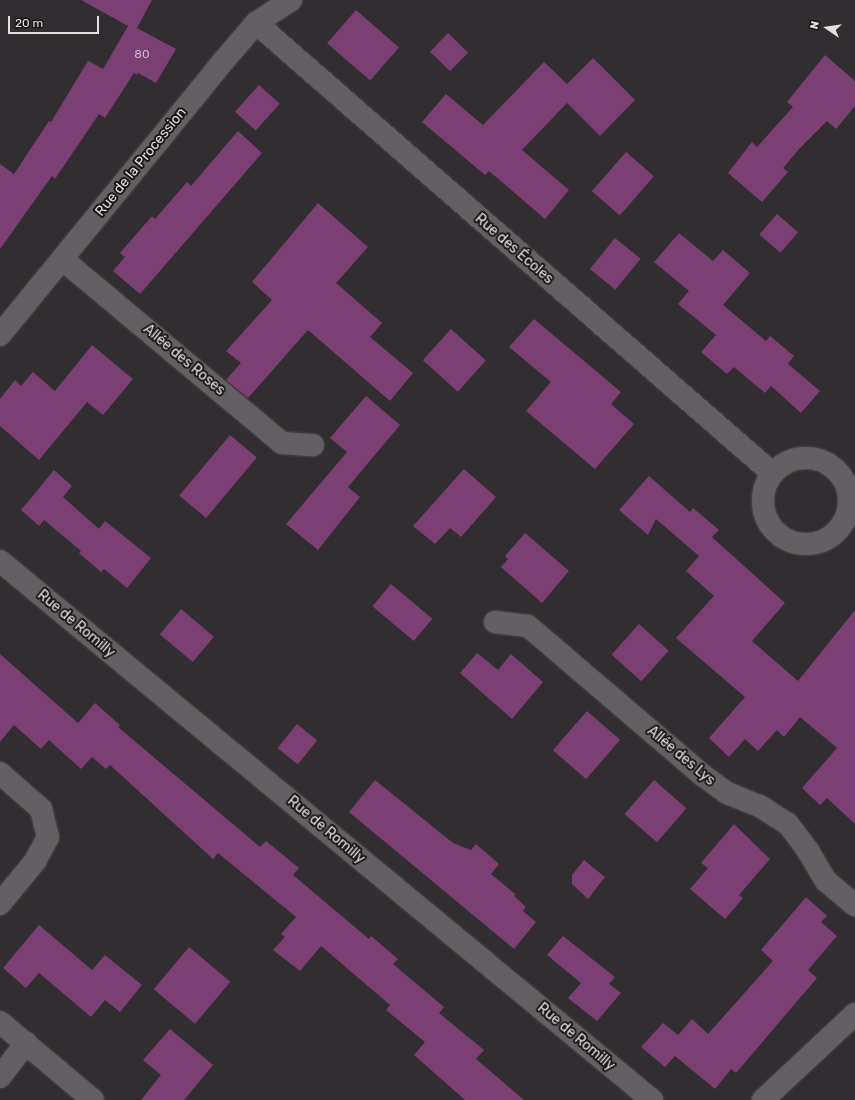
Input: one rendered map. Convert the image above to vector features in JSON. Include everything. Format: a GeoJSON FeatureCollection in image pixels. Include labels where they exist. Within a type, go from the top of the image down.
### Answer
{"type":"FeatureCollection","features":[{"type":"Feature","properties":{"kind":"street","name":"Rue de la Procession"},"geometry":{"type":"LineString","coordinates":[[0,335],[256,23],[291,0]]}},
{"type":"Feature","properties":{"kind":"street","name":"Rue des Écoles"},"geometry":{"type":"LineString","coordinates":[[256,23],[772,473]]}},
{"type":"Feature","properties":{"kind":"street","name":"Allée des Roses"},"geometry":{"type":"LineString","coordinates":[[62,259],[282,442],[313,445]]}},
{"type":"Feature","properties":{"kind":"street","name":"Rue de Romilly"},"geometry":{"type":"LineString","coordinates":[[0,561],[652,1100]]}},
{"type":"Feature","properties":{"kind":"street","name":"Allée des Lys"},"geometry":{"type":"LineString","coordinates":[[495,622],[528,626],[701,774],[727,793],[760,806],[788,824],[808,851],[826,881],[855,905]]}},
{"type":"Feature","properties":{"kind":"street"},"geometry":{"type":"LineString","coordinates":[[0,773],[41,810],[48,837],[36,860],[0,904]]}},
{"type":"Feature","properties":{"kind":"street"},"geometry":{"type":"LineString","coordinates":[[763,1100],[855,1014]]}},
{"type":"Feature","properties":{"kind":"street"},"geometry":{"type":"LineString","coordinates":[[0,1022],[93,1100]]}},
{"type":"Feature","properties":{"kind":"street"},"geometry":{"type":"LineString","coordinates":[[0,1077],[26,1043]]}},
{"type":"Feature","properties":{"kind":"building"},"geometry":{"type":"Polygon","coordinates":[[[81,0],[152,0],[137,28],[176,49],[156,83],[138,73],[137,75],[134,73],[105,118],[99,114],[55,179],[52,176],[0,249],[0,164],[14,174],[49,121],[51,122],[88,61],[103,69],[128,26],[81,0]]]}},
{"type":"Feature","properties":{"kind":"building"},"geometry":{"type":"Polygon","coordinates":[[[356,10],[399,47],[370,81],[327,43],[356,10]]]}},
{"type":"Feature","properties":{"kind":"building"},"geometry":{"type":"Polygon","coordinates":[[[448,33],[468,52],[450,71],[430,52],[448,33]]]}},
{"type":"Feature","properties":{"kind":"building"},"geometry":{"type":"Polygon","coordinates":[[[825,55],[855,81],[855,106],[836,129],[827,121],[800,148],[783,168],[788,172],[762,202],[728,173],[752,142],[757,147],[793,107],[787,102],[825,55]]]}},
{"type":"Feature","properties":{"kind":"building"},"geometry":{"type":"Polygon","coordinates":[[[593,58],[635,100],[600,136],[567,103],[522,150],[569,190],[545,219],[489,171],[485,175],[422,122],[446,94],[483,125],[544,62],[567,84],[593,58]]]}},
{"type":"Feature","properties":{"kind":"building"},"geometry":{"type":"Polygon","coordinates":[[[259,85],[280,104],[256,130],[235,112],[259,85]]]}},
{"type":"Feature","properties":{"kind":"building"},"geometry":{"type":"Polygon","coordinates":[[[238,131],[262,153],[140,294],[113,271],[125,257],[120,253],[152,216],[155,219],[187,182],[191,186],[238,131]]]}},
{"type":"Feature","properties":{"kind":"building"},"geometry":{"type":"Polygon","coordinates":[[[626,152],[654,176],[620,216],[592,191],[626,152]]]}},
{"type":"Feature","properties":{"kind":"building"},"geometry":{"type":"Polygon","coordinates":[[[318,203],[368,247],[336,283],[382,323],[370,337],[413,373],[390,401],[308,330],[248,398],[226,380],[241,363],[226,351],[272,300],[252,282],[318,203]]]}},
{"type":"Feature","properties":{"kind":"building"},"geometry":{"type":"Polygon","coordinates":[[[777,214],[798,232],[780,253],[759,234],[777,214]]]}},
{"type":"Feature","properties":{"kind":"building"},"geometry":{"type":"Polygon","coordinates":[[[679,233],[713,261],[723,250],[750,273],[723,305],[766,341],[770,336],[794,356],[788,364],[820,391],[801,413],[771,386],[765,393],[734,367],[727,374],[701,352],[716,335],[678,304],[689,291],[654,262],[679,233]]]}},
{"type":"Feature","properties":{"kind":"building"},"geometry":{"type":"Polygon","coordinates":[[[615,238],[641,259],[615,290],[590,269],[615,238]]]}},
{"type":"Feature","properties":{"kind":"building"},"geometry":{"type":"Polygon","coordinates":[[[534,319],[621,392],[611,404],[634,424],[595,469],[526,411],[551,382],[509,347],[534,319]]]}},
{"type":"Feature","properties":{"kind":"building"},"geometry":{"type":"Polygon","coordinates":[[[451,329],[486,360],[458,392],[423,360],[451,329]]]}},
{"type":"Feature","properties":{"kind":"building"},"geometry":{"type":"Polygon","coordinates":[[[92,345],[133,379],[103,415],[87,402],[39,460],[0,426],[0,399],[15,380],[21,386],[33,372],[55,391],[92,345]]]}},
{"type":"Feature","properties":{"kind":"building"},"geometry":{"type":"Polygon","coordinates":[[[366,396],[400,425],[348,487],[360,497],[318,550],[286,524],[347,452],[330,438],[366,396]]]}},
{"type":"Feature","properties":{"kind":"building"},"geometry":{"type":"Polygon","coordinates":[[[230,435],[257,457],[206,518],[179,496],[230,435]]]}},
{"type":"Feature","properties":{"kind":"building"},"geometry":{"type":"Polygon","coordinates":[[[464,469],[496,497],[461,537],[450,528],[435,544],[413,526],[464,469]]]}},
{"type":"Feature","properties":{"kind":"building"},"geometry":{"type":"Polygon","coordinates":[[[54,470],[72,486],[63,497],[99,529],[105,521],[151,558],[127,588],[104,569],[101,572],[79,553],[81,551],[44,520],[39,526],[21,510],[54,470]]]}},
{"type":"Feature","properties":{"kind":"building"},"geometry":{"type":"Polygon","coordinates":[[[649,476],[690,512],[693,508],[719,530],[712,537],[785,603],[752,641],[798,681],[855,610],[855,824],[827,798],[820,805],[802,788],[837,748],[800,717],[784,737],[777,730],[758,751],[745,739],[729,757],[709,738],[745,697],[676,638],[714,596],[686,571],[699,556],[656,519],[648,535],[619,510],[649,476]]]}},
{"type":"Feature","properties":{"kind":"building"},"geometry":{"type":"Polygon","coordinates":[[[525,533],[569,571],[542,603],[501,567],[508,559],[505,556],[525,533]]]}},
{"type":"Feature","properties":{"kind":"building"},"geometry":{"type":"Polygon","coordinates":[[[391,584],[432,619],[414,641],[372,606],[391,584]]]}},
{"type":"Feature","properties":{"kind":"building"},"geometry":{"type":"Polygon","coordinates":[[[181,609],[214,637],[193,662],[160,634],[181,609]]]}},
{"type":"Feature","properties":{"kind":"building"},"geometry":{"type":"Polygon","coordinates":[[[639,624],[669,651],[641,681],[612,654],[639,624]]]}},
{"type":"Feature","properties":{"kind":"building"},"geometry":{"type":"Polygon","coordinates":[[[477,653],[498,670],[511,654],[543,682],[512,719],[460,673],[477,653]]]}},
{"type":"Feature","properties":{"kind":"building"},"geometry":{"type":"Polygon","coordinates":[[[0,654],[78,723],[95,703],[120,725],[118,727],[260,847],[266,841],[299,868],[293,875],[369,939],[371,936],[398,959],[393,964],[444,1007],[439,1013],[484,1050],[476,1059],[524,1100],[465,1100],[414,1055],[425,1042],[386,1010],[390,1005],[321,946],[300,971],[273,950],[285,937],[281,934],[296,917],[218,853],[213,859],[110,765],[106,769],[92,757],[81,769],[49,740],[41,749],[14,725],[0,742],[0,654]]]}},
{"type":"Feature","properties":{"kind":"building"},"geometry":{"type":"Polygon","coordinates":[[[587,711],[620,740],[586,779],[553,750],[587,711]]]}},
{"type":"Feature","properties":{"kind":"building"},"geometry":{"type":"Polygon","coordinates":[[[297,724],[317,740],[298,764],[277,748],[297,724]]]}},
{"type":"Feature","properties":{"kind":"building"},"geometry":{"type":"Polygon","coordinates":[[[375,780],[453,843],[471,850],[476,844],[499,864],[491,874],[515,894],[514,896],[526,907],[523,911],[536,922],[514,949],[349,812],[375,780]]]}},
{"type":"Feature","properties":{"kind":"building"},"geometry":{"type":"Polygon","coordinates":[[[654,780],[686,808],[657,842],[624,814],[654,780]]]}},
{"type":"Feature","properties":{"kind":"building"},"geometry":{"type":"Polygon","coordinates":[[[734,824],[770,859],[739,895],[743,898],[725,919],[690,889],[708,868],[701,863],[734,824]]]}},
{"type":"Feature","properties":{"kind":"building"},"geometry":{"type":"Polygon","coordinates":[[[584,860],[605,877],[588,899],[572,884],[572,875],[584,860]]]}},
{"type":"Feature","properties":{"kind":"building"},"geometry":{"type":"Polygon","coordinates":[[[806,897],[827,916],[821,922],[837,936],[808,970],[817,978],[736,1073],[731,1069],[715,1089],[675,1056],[665,1067],[641,1047],[663,1023],[678,1035],[692,1019],[708,1034],[773,961],[761,950],[806,897]]]}},
{"type":"Feature","properties":{"kind":"building"},"geometry":{"type":"Polygon","coordinates":[[[39,925],[92,970],[105,955],[142,985],[120,1012],[105,1000],[91,1017],[39,973],[26,988],[3,968],[39,925]]]}},
{"type":"Feature","properties":{"kind":"building"},"geometry":{"type":"Polygon","coordinates":[[[563,936],[615,977],[609,984],[621,993],[597,1021],[568,998],[581,983],[547,955],[563,936]]]}},
{"type":"Feature","properties":{"kind":"building"},"geometry":{"type":"Polygon","coordinates":[[[189,947],[230,982],[195,1024],[154,989],[189,947]]]}},
{"type":"Feature","properties":{"kind":"building"},"geometry":{"type":"Polygon","coordinates":[[[170,1029],[213,1065],[184,1100],[141,1100],[161,1075],[143,1060],[170,1029]]]}}]}
